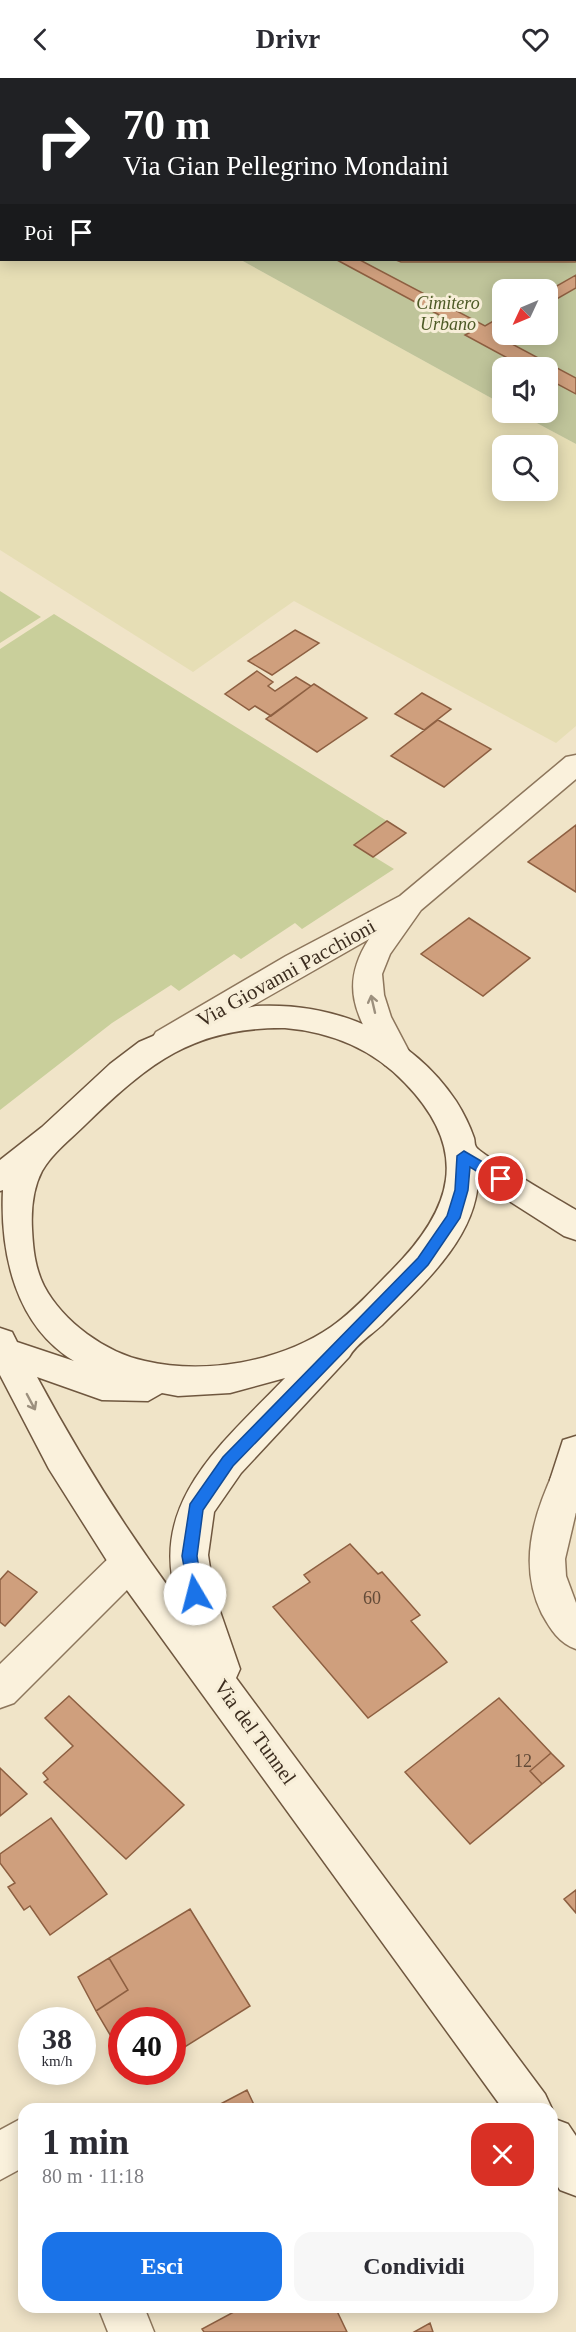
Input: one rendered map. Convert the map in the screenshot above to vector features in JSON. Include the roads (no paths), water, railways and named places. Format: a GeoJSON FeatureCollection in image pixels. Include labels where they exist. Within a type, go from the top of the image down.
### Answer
{"type":"FeatureCollection","features":[{"type":"Feature","properties":{"kind":"street","name":"Via Giovanni Pacchioni"},"geometry":{"type":"LineString","coordinates":[[163,1043],[297,964],[410,903],[576,764]]}},
{"type":"Feature","properties":{"kind":"street","name":"Via Giovanni Pacchioni"},"geometry":{"type":"LineString","coordinates":[[396,1057],[380,1028],[372,1006],[367,974],[378,948],[410,903]]}},
{"type":"Feature","properties":{"kind":"street"},"geometry":{"type":"LineString","coordinates":[[214,1381],[160,1380],[131,1371],[102,1360],[70,1341],[45,1319],[25,1287],[16,1261],[13,1236],[15,1208],[7,1189],[53,1136],[123,1072],[163,1043],[232,1020],[266,1017],[339,1026],[372,1041],[423,1078],[452,1121],[464,1156],[462,1190],[453,1218],[423,1262],[350,1334],[228,1462],[196,1508],[189,1556],[195,1594],[207,1632],[238,1709]]}},
{"type":"Feature","properties":{"kind":"street"},"geometry":{"type":"LineString","coordinates":[[464,1156],[576,1227]]}},
{"type":"Feature","properties":{"kind":"street"},"geometry":{"type":"LineString","coordinates":[[1,1348],[102,1385],[141,1387],[214,1381],[252,1374],[304,1356],[350,1334]]}},
{"type":"Feature","properties":{"kind":"street","name":"Via del Tunnel"},"geometry":{"type":"LineString","coordinates":[[1,1348],[62,1458],[129,1563],[526,2103]]}},
{"type":"Feature","properties":{"kind":"street"},"geometry":{"type":"LineString","coordinates":[[573,1476],[547,1545],[546,1583],[566,1621],[576,1632]]}},
{"type":"Feature","properties":{"kind":"street"},"geometry":{"type":"LineString","coordinates":[[0,1690],[129,1563]]}},
{"type":"Feature","properties":{"kind":"street"},"geometry":{"type":"LineString","coordinates":[[0,2158],[18,2144]]}},
{"type":"Feature","properties":{"kind":"street"},"geometry":{"type":"LineString","coordinates":[[558,2148],[576,2174]]}},
{"type":"Feature","properties":{"kind":"street"},"geometry":{"type":"LineString","coordinates":[[123,2313],[131,2332]]}},
{"type":"Feature","properties":{"kind":"park label","name":"Cimitero Urbano"},"geometry":{"type":"Point","coordinates":[448,313]}}]}
